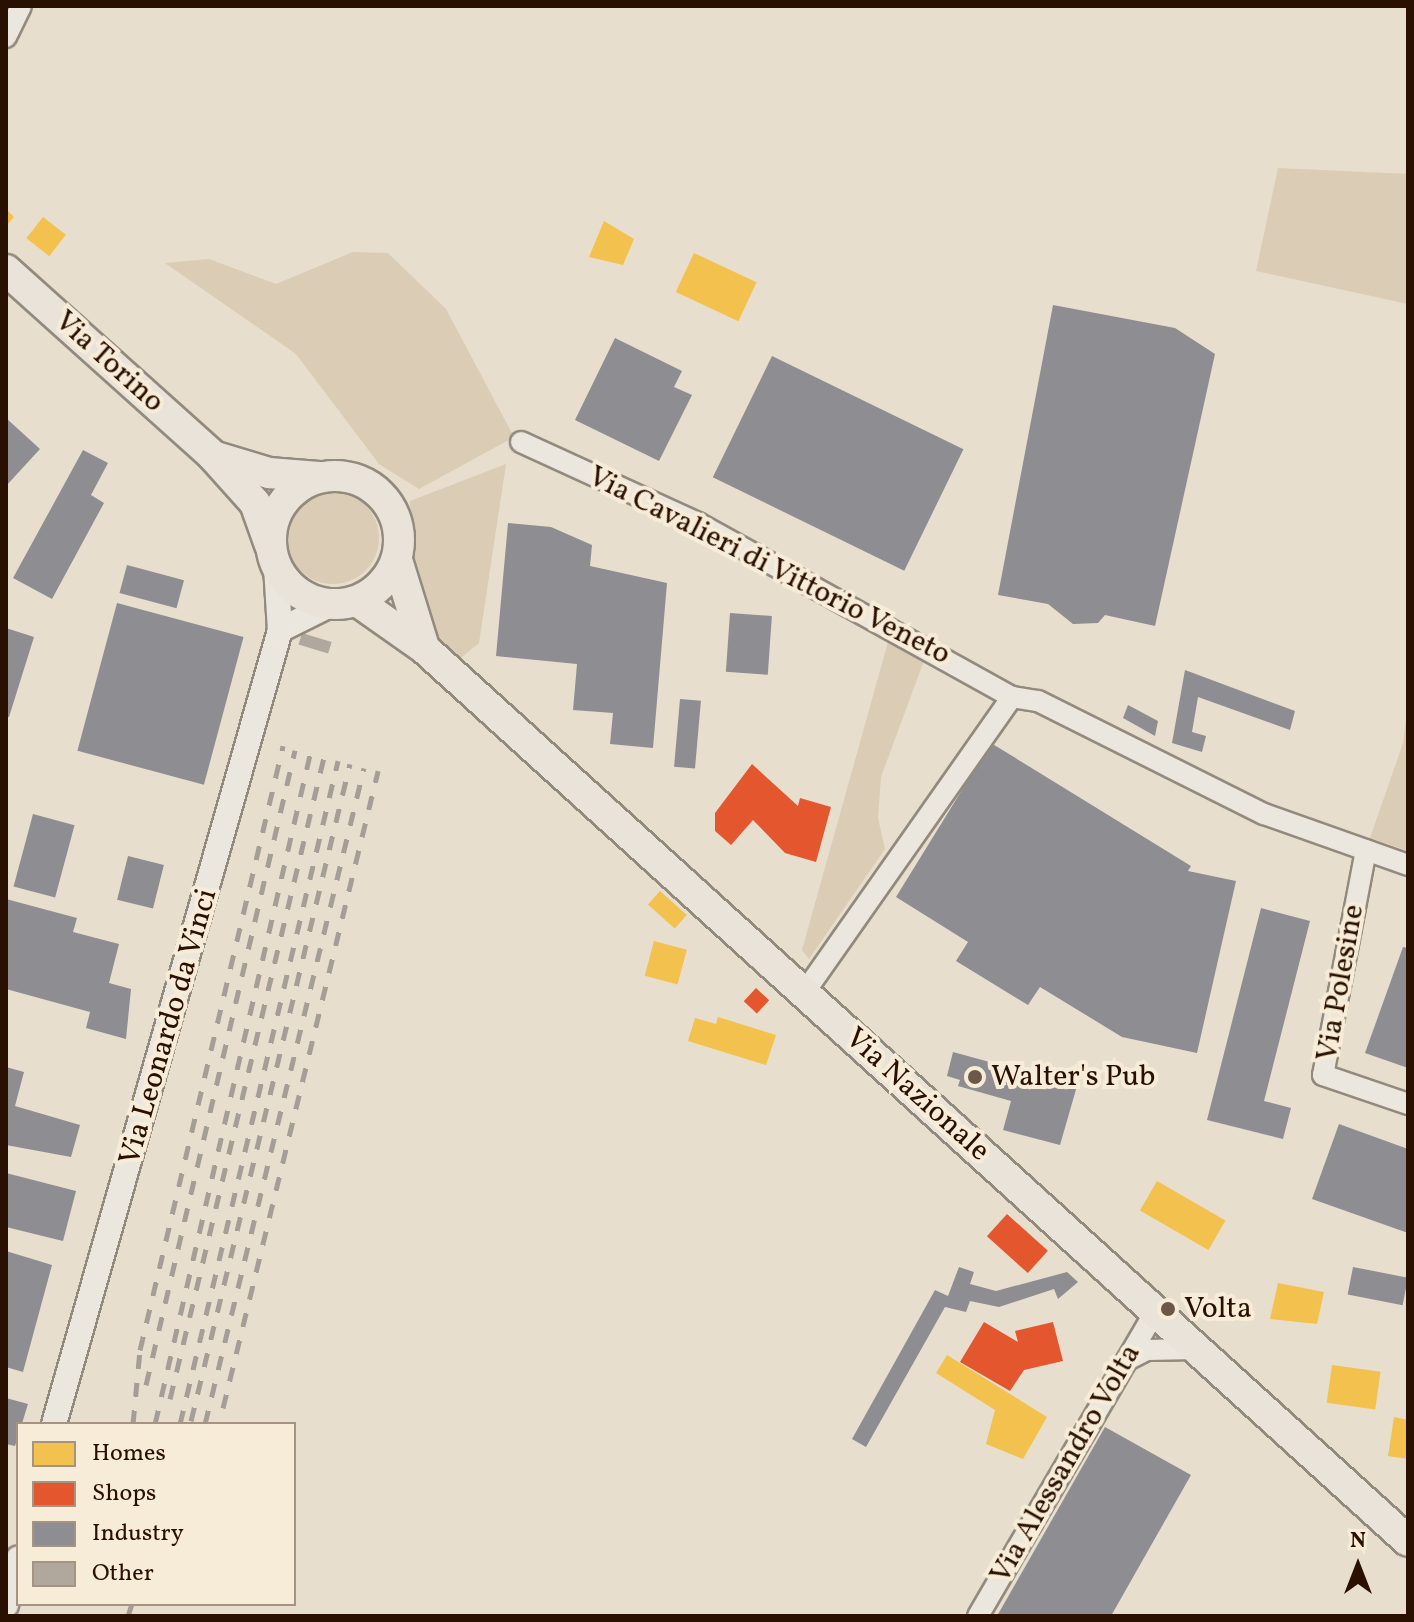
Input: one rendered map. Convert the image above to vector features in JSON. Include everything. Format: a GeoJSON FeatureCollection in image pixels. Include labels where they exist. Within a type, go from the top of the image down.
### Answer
{"type":"FeatureCollection","features":[{"type":"Feature","properties":{"kind":"main road","name":"Via Torino"},"geometry":{"type":"LineString","coordinates":[[6,270],[212,455],[255,503],[273,557]]}},
{"type":"Feature","properties":{"kind":"main road","name":"Via Torino"},"geometry":{"type":"LineString","coordinates":[[212,455],[269,473],[319,477]]}},
{"type":"Feature","properties":{"kind":"main road"},"geometry":{"type":"LineString","coordinates":[[397,560],[378,589],[343,603],[295,591],[273,557],[282,502],[319,477],[346,476],[379,492],[399,528],[397,560],[425,649]]}},
{"type":"Feature","properties":{"kind":"main road","name":"Via Nazionale"},"geometry":{"type":"LineString","coordinates":[[343,603],[425,649],[1408,1541]]}},
{"type":"Feature","properties":{"kind":"street"},"geometry":{"type":"LineString","coordinates":[[6,37],[21,6]]}},
{"type":"Feature","properties":{"kind":"street","name":"Via Cavalieri di Vittorio Veneto"},"geometry":{"type":"LineString","coordinates":[[521,442],[657,511],[698,523],[1012,697],[1038,701],[1264,814],[1408,865]]}},
{"type":"Feature","properties":{"kind":"street","name":"Via Leonardo da Vinci"},"geometry":{"type":"LineString","coordinates":[[55,1422],[280,630],[273,557]]}},
{"type":"Feature","properties":{"kind":"street"},"geometry":{"type":"LineString","coordinates":[[280,630],[343,603]]}},
{"type":"Feature","properties":{"kind":"street"},"geometry":{"type":"LineString","coordinates":[[804,993],[1012,697]]}},
{"type":"Feature","properties":{"kind":"street","name":"Via Polesine"},"geometry":{"type":"LineString","coordinates":[[1366,850],[1323,1075],[1408,1104]]}},
{"type":"Feature","properties":{"kind":"street","name":"Via Alessandro Volta"},"geometry":{"type":"LineString","coordinates":[[978,1616],[1155,1312]]}},
{"type":"Feature","properties":{"kind":"street"},"geometry":{"type":"LineString","coordinates":[[1127,1360],[1147,1350],[1196,1349]]}},
{"type":"Feature","properties":{"kind":"street"},"geometry":{"type":"LineString","coordinates":[[6,1605],[16,1567]]}},
{"type":"Feature","properties":{"kind":"shaded area"},"geometry":{"type":"Polygon","coordinates":[[[1278,168],[1408,174],[1408,304],[1256,271],[1278,168]]]}},
{"type":"Feature","properties":{"kind":"shaded area"},"geometry":{"type":"Polygon","coordinates":[[[353,252],[388,253],[446,309],[514,437],[419,489],[379,464],[296,354],[165,263],[209,259],[276,284],[353,252]]]}},
{"type":"Feature","properties":{"kind":"shaded area"},"geometry":{"type":"Polygon","coordinates":[[[506,464],[479,643],[456,662],[437,643],[413,594],[410,501],[506,464]]]}},
{"type":"Feature","properties":{"kind":"shaded area"},"geometry":{"type":"Polygon","coordinates":[[[333,492],[351,495],[366,505],[376,520],[379,538],[376,556],[366,571],[351,581],[333,584],[315,581],[300,571],[290,556],[287,538],[290,520],[300,505],[315,495],[333,492]]]}},
{"type":"Feature","properties":{"kind":"shaded area"},"geometry":{"type":"Polygon","coordinates":[[[888,642],[925,658],[881,777],[878,818],[885,849],[809,959],[802,950],[888,642]]]}},
{"type":"Feature","properties":{"kind":"shaded area"},"geometry":{"type":"Polygon","coordinates":[[[1408,705],[1408,851],[1370,838],[1403,743],[1408,705]]]}},
{"type":"Feature","properties":{"kind":"building: Homes"},"geometry":{"type":"Polygon","coordinates":[[[6,209],[14,217],[6,226],[6,209]]]}},
{"type":"Feature","properties":{"kind":"building: Homes"},"geometry":{"type":"Polygon","coordinates":[[[43,217],[66,235],[49,256],[26,238],[43,217]]]}},
{"type":"Feature","properties":{"kind":"building: Homes"},"geometry":{"type":"Polygon","coordinates":[[[604,221],[634,239],[623,265],[589,257],[604,221]]]}},
{"type":"Feature","properties":{"kind":"building: Homes"},"geometry":{"type":"Polygon","coordinates":[[[694,253],[757,282],[738,321],[676,292],[694,253]]]}},
{"type":"Feature","properties":{"kind":"building: Homes"},"geometry":{"type":"Polygon","coordinates":[[[660,891],[687,915],[675,928],[648,904],[660,891]]]}},
{"type":"Feature","properties":{"kind":"building: Homes"},"geometry":{"type":"Polygon","coordinates":[[[654,941],[687,950],[678,985],[645,976],[654,941]]]}},
{"type":"Feature","properties":{"kind":"building: Homes"},"geometry":{"type":"Polygon","coordinates":[[[718,1017],[776,1035],[766,1065],[688,1041],[695,1018],[716,1024],[718,1017]]]}},
{"type":"Feature","properties":{"kind":"building: Homes"},"geometry":{"type":"Polygon","coordinates":[[[1157,1181],[1225,1220],[1208,1250],[1140,1210],[1157,1181]]]}},
{"type":"Feature","properties":{"kind":"building: Homes"},"geometry":{"type":"Polygon","coordinates":[[[1278,1283],[1324,1292],[1317,1324],[1270,1319],[1278,1283]]]}},
{"type":"Feature","properties":{"kind":"building: Homes"},"geometry":{"type":"Polygon","coordinates":[[[947,1355],[1047,1417],[1023,1459],[986,1444],[995,1410],[936,1373],[947,1355]]]}},
{"type":"Feature","properties":{"kind":"building: Homes"},"geometry":{"type":"Polygon","coordinates":[[[1332,1365],[1381,1372],[1375,1409],[1327,1403],[1332,1365]]]}},
{"type":"Feature","properties":{"kind":"building: Homes"},"geometry":{"type":"Polygon","coordinates":[[[1394,1417],[1408,1420],[1408,1459],[1388,1456],[1394,1417]]]}},
{"type":"Feature","properties":{"kind":"building: Shops"},"geometry":{"type":"Polygon","coordinates":[[[752,764],[798,806],[800,798],[831,807],[816,862],[785,853],[753,820],[731,845],[715,831],[715,813],[752,764]]]}},
{"type":"Feature","properties":{"kind":"building: Shops"},"geometry":{"type":"Polygon","coordinates":[[[756,988],[769,1000],[757,1013],[744,1001],[756,988]]]}},
{"type":"Feature","properties":{"kind":"building: Shops"},"geometry":{"type":"Polygon","coordinates":[[[1007,1214],[1048,1251],[1028,1273],[987,1236],[1007,1214]]]}},
{"type":"Feature","properties":{"kind":"building: Shops"},"geometry":{"type":"Polygon","coordinates":[[[984,1322],[1018,1342],[1015,1331],[1053,1322],[1063,1361],[1024,1370],[1010,1391],[960,1362],[984,1322]]]}},
{"type":"Feature","properties":{"kind":"building: Industry"},"geometry":{"type":"Polygon","coordinates":[[[1053,305],[1175,328],[1215,354],[1155,626],[1105,615],[1098,623],[1073,624],[1048,604],[998,595],[1053,305]]]}},
{"type":"Feature","properties":{"kind":"building: Industry"},"geometry":{"type":"Polygon","coordinates":[[[615,338],[682,371],[674,387],[692,395],[659,461],[575,420],[615,338]]]}},
{"type":"Feature","properties":{"kind":"building: Industry"},"geometry":{"type":"Polygon","coordinates":[[[772,356],[963,449],[904,571],[713,477],[772,356]]]}},
{"type":"Feature","properties":{"kind":"building: Industry"},"geometry":{"type":"Polygon","coordinates":[[[6,418],[40,449],[6,486],[6,418]]]}},
{"type":"Feature","properties":{"kind":"building: Industry"},"geometry":{"type":"Polygon","coordinates":[[[83,450],[108,463],[91,495],[104,503],[52,599],[13,578],[83,450]]]}},
{"type":"Feature","properties":{"kind":"building: Industry"},"geometry":{"type":"Polygon","coordinates":[[[508,523],[551,527],[592,545],[590,566],[667,583],[653,748],[610,744],[613,713],[573,710],[577,664],[496,656],[508,523]]]}},
{"type":"Feature","properties":{"kind":"building: Industry"},"geometry":{"type":"Polygon","coordinates":[[[127,565],[184,580],[176,608],[119,593],[127,565]]]}},
{"type":"Feature","properties":{"kind":"building: Industry"},"geometry":{"type":"Polygon","coordinates":[[[117,603],[244,637],[204,785],[77,751],[117,603]]]}},
{"type":"Feature","properties":{"kind":"building: Industry"},"geometry":{"type":"Polygon","coordinates":[[[730,613],[772,616],[768,675],[726,672],[730,613]]]}},
{"type":"Feature","properties":{"kind":"building: Industry"},"geometry":{"type":"Polygon","coordinates":[[[6,628],[34,637],[9,717],[6,717],[6,628]]]}},
{"type":"Feature","properties":{"kind":"building: Industry"},"geometry":{"type":"Polygon","coordinates":[[[1185,670],[1295,711],[1290,730],[1198,697],[1192,732],[1206,736],[1202,752],[1172,743],[1185,670]]]}},
{"type":"Feature","properties":{"kind":"building: Industry"},"geometry":{"type":"Polygon","coordinates":[[[680,699],[701,701],[695,769],[674,767],[680,699]]]}},
{"type":"Feature","properties":{"kind":"building: Industry"},"geometry":{"type":"Polygon","coordinates":[[[1128,705],[1158,721],[1155,736],[1123,718],[1128,705]]]}},
{"type":"Feature","properties":{"kind":"building: Industry"},"geometry":{"type":"Polygon","coordinates":[[[991,743],[1191,866],[1188,871],[1236,881],[1197,1053],[1122,1037],[1040,987],[1028,1005],[956,961],[968,942],[896,897],[991,743]]]}},
{"type":"Feature","properties":{"kind":"building: Industry"},"geometry":{"type":"Polygon","coordinates":[[[33,814],[75,825],[55,898],[14,886],[33,814]]]}},
{"type":"Feature","properties":{"kind":"building: Industry"},"geometry":{"type":"Polygon","coordinates":[[[128,856],[164,865],[153,909],[117,900],[128,856]]]}},
{"type":"Feature","properties":{"kind":"building: Industry"},"geometry":{"type":"Polygon","coordinates":[[[6,899],[77,918],[73,932],[119,944],[109,983],[131,989],[126,1039],[86,1028],[90,1012],[6,989],[6,899]]]}},
{"type":"Feature","properties":{"kind":"building: Industry"},"geometry":{"type":"Polygon","coordinates":[[[1261,908],[1310,921],[1264,1101],[1291,1108],[1283,1139],[1207,1120],[1261,908]]]}},
{"type":"Feature","properties":{"kind":"building: Industry"},"geometry":{"type":"Polygon","coordinates":[[[1403,947],[1408,948],[1408,1068],[1365,1053],[1403,947]]]}},
{"type":"Feature","properties":{"kind":"building: Industry"},"geometry":{"type":"Polygon","coordinates":[[[953,1052],[1077,1086],[1060,1145],[1003,1130],[1011,1101],[958,1086],[960,1080],[947,1076],[953,1052]]]}},
{"type":"Feature","properties":{"kind":"building: Industry"},"geometry":{"type":"Polygon","coordinates":[[[6,1067],[24,1072],[15,1106],[80,1125],[71,1157],[6,1145],[6,1067]]]}},
{"type":"Feature","properties":{"kind":"building: Industry"},"geometry":{"type":"Polygon","coordinates":[[[1339,1124],[1408,1149],[1408,1233],[1312,1199],[1339,1124]]]}},
{"type":"Feature","properties":{"kind":"building: Industry"},"geometry":{"type":"Polygon","coordinates":[[[6,1173],[76,1191],[63,1241],[6,1227],[6,1173]]]}},
{"type":"Feature","properties":{"kind":"building: Industry"},"geometry":{"type":"Polygon","coordinates":[[[6,1251],[52,1265],[23,1372],[6,1367],[6,1251]]]}},
{"type":"Feature","properties":{"kind":"building: Industry"},"geometry":{"type":"Polygon","coordinates":[[[959,1267],[974,1272],[970,1284],[996,1291],[1067,1272],[1078,1282],[1058,1299],[1054,1289],[999,1307],[970,1301],[966,1312],[945,1307],[866,1447],[852,1439],[935,1290],[948,1296],[959,1267]]]}},
{"type":"Feature","properties":{"kind":"building: Industry"},"geometry":{"type":"Polygon","coordinates":[[[1353,1267],[1408,1278],[1403,1305],[1348,1294],[1353,1267]]]}},
{"type":"Feature","properties":{"kind":"building: Industry"},"geometry":{"type":"Polygon","coordinates":[[[6,1398],[28,1404],[22,1422],[16,1422],[15,1446],[6,1444],[6,1398]]]}},
{"type":"Feature","properties":{"kind":"building: Industry"},"geometry":{"type":"Polygon","coordinates":[[[1105,1427],[1191,1475],[1111,1616],[997,1616],[1105,1427]]]}},
{"type":"Feature","properties":{"kind":"building: Other"},"geometry":{"type":"Polygon","coordinates":[[[302,633],[332,642],[328,654],[298,644],[302,633]]]}},
{"type":"Feature","properties":{"kind":"railway"},"geometry":{"type":"LineString","coordinates":[[133,1422],[140,1350],[283,746]]}},
{"type":"Feature","properties":{"kind":"railway"},"geometry":{"type":"LineString","coordinates":[[146,1385],[295,750]]}},
{"type":"Feature","properties":{"kind":"railway"},"geometry":{"type":"LineString","coordinates":[[155,1422],[310,755]]}},
{"type":"Feature","properties":{"kind":"railway"},"geometry":{"type":"LineString","coordinates":[[170,1399],[324,757]]}},
{"type":"Feature","properties":{"kind":"railway"},"geometry":{"type":"LineString","coordinates":[[180,1422],[338,761]]}},
{"type":"Feature","properties":{"kind":"railway"},"geometry":{"type":"LineString","coordinates":[[191,1421],[350,764]]}},
{"type":"Feature","properties":{"kind":"railway"},"geometry":{"type":"LineString","coordinates":[[205,1422],[364,768]]}},
{"type":"Feature","properties":{"kind":"railway"},"geometry":{"type":"LineString","coordinates":[[223,1408],[378,771]]}},
{"type":"Feature","properties":{"kind":"railway"},"geometry":{"type":"LineString","coordinates":[[128,1616],[131,1606]]}},
{"type":"Feature","properties":{"kind":"place","name":"Walter's Pub"},"geometry":{"type":"Point","coordinates":[975,1077]}},
{"type":"Feature","properties":{"kind":"place","name":"Volta"},"geometry":{"type":"Point","coordinates":[1168,1309]}}]}
